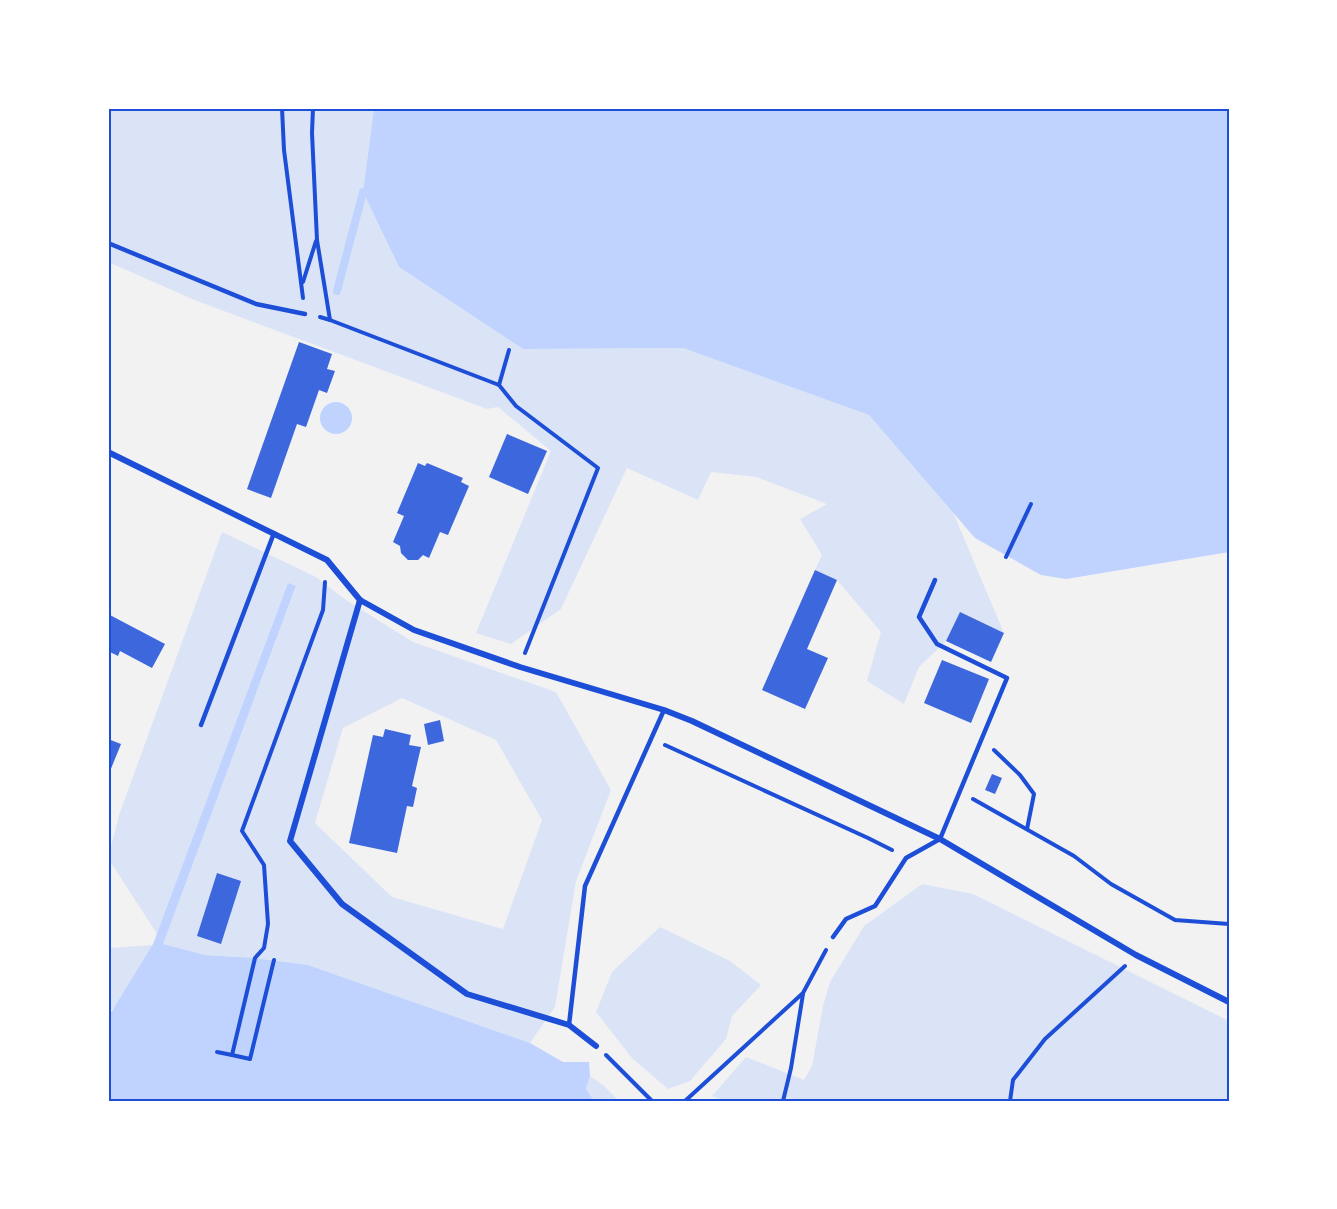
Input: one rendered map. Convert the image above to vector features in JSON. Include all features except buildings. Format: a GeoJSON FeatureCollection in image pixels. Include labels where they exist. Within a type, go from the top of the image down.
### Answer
{"type":"FeatureCollection","features":[{"type":"Feature","properties":{"kind":"street"},"geometry":{"type":"LineString","coordinates":[[108,452],[327,560],[360,600],[414,630],[520,667],[664,710],[692,721],[940,839],[1136,955],[1229,1002]]}},
{"type":"Feature","properties":{"kind":"street"},"geometry":{"type":"LineString","coordinates":[[360,600],[290,841],[342,904],[467,994],[570,1025],[596,1046]]}},
{"type":"Feature","properties":{"kind":"lane"},"geometry":{"type":"LineString","coordinates":[[108,243],[256,304],[305,314]]}},
{"type":"Feature","properties":{"kind":"lane"},"geometry":{"type":"LineString","coordinates":[[201,725],[274,533]]}},
{"type":"Feature","properties":{"kind":"lane"},"geometry":{"type":"LineString","coordinates":[[833,937],[846,919],[875,906],[906,858],[940,839],[1007,678],[937,644],[919,617],[935,580]]}},
{"type":"Feature","properties":{"kind":"lane"},"geometry":{"type":"LineString","coordinates":[[570,1025],[585,886],[664,710]]}},
{"type":"Feature","properties":{"kind":"path"},"geometry":{"type":"LineString","coordinates":[[282,108],[284,150],[305,314]]}},
{"type":"Feature","properties":{"kind":"path"},"geometry":{"type":"LineString","coordinates":[[313,108],[317,240],[330,320],[499,385],[516,406],[598,468],[520,667]]}},
{"type":"Feature","properties":{"kind":"path"},"geometry":{"type":"LineString","coordinates":[[302,286],[317,240]]}},
{"type":"Feature","properties":{"kind":"path"},"geometry":{"type":"LineString","coordinates":[[499,385],[509,350]]}},
{"type":"Feature","properties":{"kind":"path"},"geometry":{"type":"LineString","coordinates":[[1006,557],[1031,504]]}},
{"type":"Feature","properties":{"kind":"path"},"geometry":{"type":"LineString","coordinates":[[232,1055],[255,958],[264,948],[268,924],[264,865],[242,831],[322,610],[327,560]]}},
{"type":"Feature","properties":{"kind":"path"},"geometry":{"type":"LineString","coordinates":[[982,738],[1020,775],[1034,794],[1027,829]]}},
{"type":"Feature","properties":{"kind":"path"},"geometry":{"type":"LineString","coordinates":[[650,739],[868,838],[906,858]]}},
{"type":"Feature","properties":{"kind":"path"},"geometry":{"type":"LineString","coordinates":[[959,792],[1074,856],[1111,884],[1175,920],[1229,924]]}},
{"type":"Feature","properties":{"kind":"path"},"geometry":{"type":"LineString","coordinates":[[783,1101],[791,1068],[803,993],[833,937]]}},
{"type":"Feature","properties":{"kind":"path"},"geometry":{"type":"LineString","coordinates":[[1010,1101],[1013,1080],[1045,1039],[1136,955]]}},
{"type":"Feature","properties":{"kind":"path"},"geometry":{"type":"LineString","coordinates":[[217,1052],[250,1059],[274,960]]}},
{"type":"Feature","properties":{"kind":"path"},"geometry":{"type":"LineString","coordinates":[[685,1101],[803,993]]}},
{"type":"Feature","properties":{"kind":"path"},"geometry":{"type":"LineString","coordinates":[[596,1046],[652,1101]]}},
{"type":"Feature","properties":{"kind":"shaded area"},"geometry":{"type":"Polygon","coordinates":[[[108,108],[374,108],[363,192],[399,267],[523,349],[683,348],[869,415],[953,512],[1004,633],[960,613],[946,641],[919,667],[904,704],[867,681],[881,632],[837,580],[815,570],[822,555],[800,519],[827,504],[756,477],[711,472],[698,500],[627,468],[561,609],[511,644],[476,633],[551,451],[498,407],[487,409],[197,301],[108,262],[108,108]]]}},
{"type":"Feature","properties":{"kind":"shaded area"},"geometry":{"type":"Polygon","coordinates":[[[222,532],[316,577],[346,600],[413,642],[556,692],[611,790],[576,881],[555,1007],[530,1043],[308,965],[255,958],[205,955],[162,944],[296,587],[288,583],[157,934],[108,858],[119,815],[222,532]],[[402,698],[343,728],[315,823],[392,897],[503,929],[542,820],[496,740],[402,698]]]}},
{"type":"Feature","properties":{"kind":"shaded area"},"geometry":{"type":"Polygon","coordinates":[[[922,884],[973,894],[1229,1021],[1229,1101],[725,1101],[712,1096],[746,1057],[804,1080],[812,1066],[823,1006],[830,982],[864,926],[922,884]]]}},
{"type":"Feature","properties":{"kind":"shaded area"},"geometry":{"type":"Polygon","coordinates":[[[660,927],[730,961],[761,985],[732,1016],[726,1039],[690,1081],[668,1089],[632,1058],[596,1012],[612,972],[660,927]]]}},
{"type":"Feature","properties":{"kind":"shaded area"},"geometry":{"type":"Polygon","coordinates":[[[153,945],[114,1008],[108,1011],[108,948],[153,945]]]}},
{"type":"Feature","properties":{"kind":"shaded area"},"geometry":{"type":"Polygon","coordinates":[[[590,1076],[619,1101],[594,1101],[586,1089],[590,1076]]]}},
{"type":"Feature","properties":{"kind":"water"},"geometry":{"type":"Polygon","coordinates":[[[374,108],[1229,108],[1229,552],[1066,579],[1041,575],[975,538],[869,415],[683,348],[523,349],[399,267],[363,192],[374,108]]]}},
{"type":"Feature","properties":{"kind":"water"},"geometry":{"type":"Polygon","coordinates":[[[336,402],[348,406],[352,418],[348,430],[336,434],[324,430],[320,418],[324,406],[336,402]]]}},
{"type":"Feature","properties":{"kind":"water"},"geometry":{"type":"Polygon","coordinates":[[[288,583],[296,586],[163,944],[205,955],[255,958],[308,965],[530,1043],[563,1062],[589,1062],[590,1076],[586,1089],[594,1101],[108,1101],[108,1013],[112,1011],[153,944],[288,583]]]}},
{"type":"Feature","properties":{"kind":"waterway"},"geometry":{"type":"LineString","coordinates":[[337,291],[363,192]]}}]}
